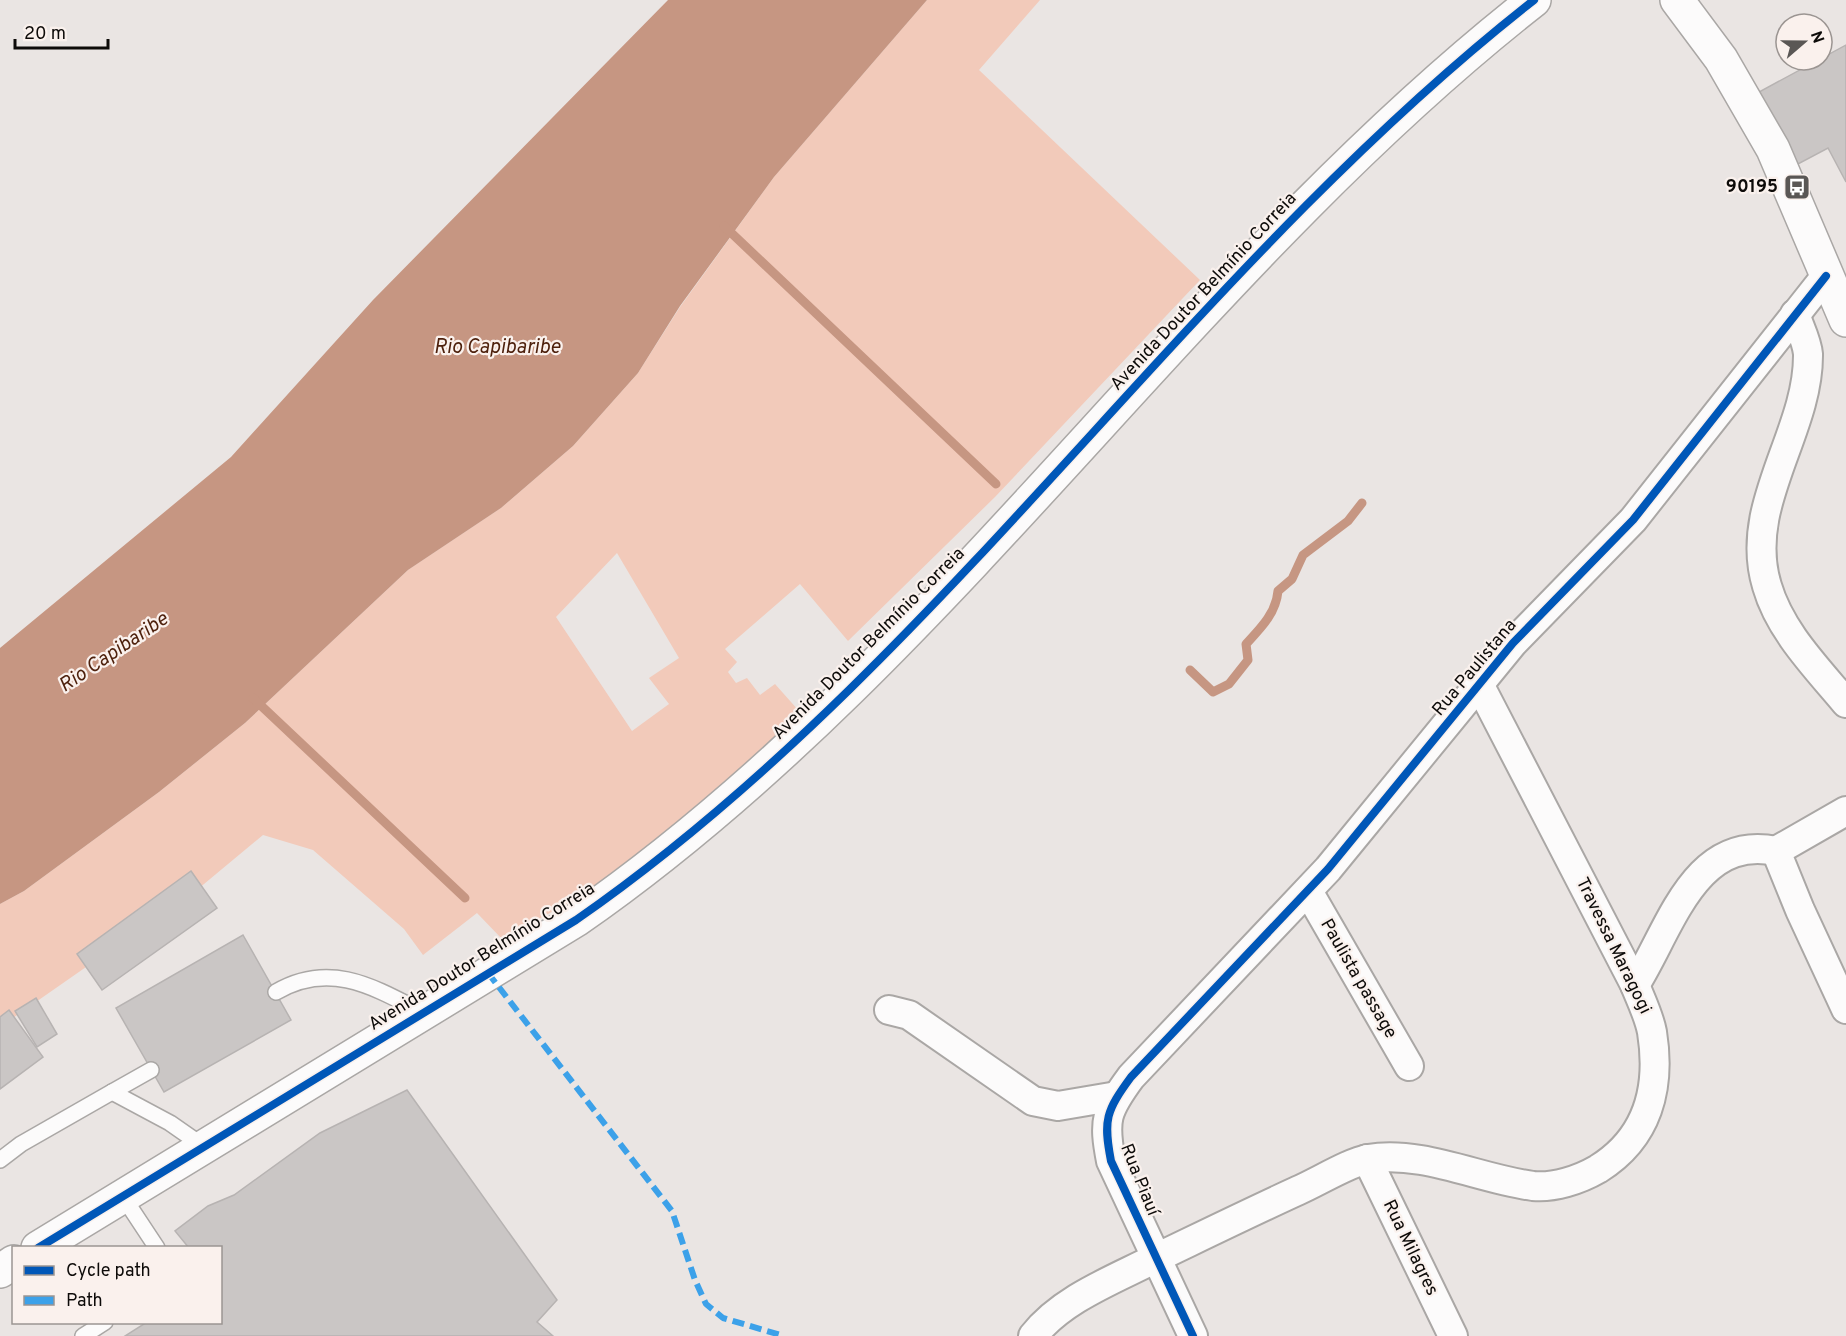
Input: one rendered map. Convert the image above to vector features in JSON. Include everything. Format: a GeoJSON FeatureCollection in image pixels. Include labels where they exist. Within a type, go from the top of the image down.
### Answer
{"type":"FeatureCollection","features":[{"type":"Feature","properties":{"kind":"main road","name":"Avenida Doutor Belmínio Correia"},"geometry":{"type":"LineString","coordinates":[[41,1246],[576,920],[642,874],[699,829],[828,713],[904,635],[1246,267],[1367,143],[1487,37],[1534,0]]}},
{"type":"Feature","properties":{"kind":"main road"},"geometry":{"type":"LineString","coordinates":[[1677,0],[1721,59],[1773,149],[1846,320]]}},
{"type":"Feature","properties":{"kind":"street","name":"Rua Paulistana"},"geometry":{"type":"LineString","coordinates":[[1162,1045],[1308,891],[1513,643],[1633,520],[1826,276]]}},
{"type":"Feature","properties":{"kind":"street"},"geometry":{"type":"LineString","coordinates":[[1795,314],[1808,352],[1803,395],[1789,445],[1773,483],[1763,522],[1761,552],[1766,585],[1781,619],[1802,650],[1846,702]]}},
{"type":"Feature","properties":{"kind":"street","name":"Travessa Maragogi"},"geometry":{"type":"LineString","coordinates":[[1032,1336],[1057,1311],[1157,1258],[1367,1159],[1406,1159],[1534,1186],[1561,1184],[1585,1176],[1611,1161],[1633,1141],[1650,1103],[1655,1079],[1652,1030],[1635,985],[1479,684]]}},
{"type":"Feature","properties":{"kind":"street"},"geometry":{"type":"LineString","coordinates":[[1635,985],[1684,898],[1707,867],[1736,851],[1757,848],[1776,851],[1846,811]]}},
{"type":"Feature","properties":{"kind":"street"},"geometry":{"type":"LineString","coordinates":[[1776,851],[1800,910],[1846,1009]]}},
{"type":"Feature","properties":{"kind":"street","name":"Paulista passage"},"geometry":{"type":"LineString","coordinates":[[1308,891],[1409,1066]]}},
{"type":"Feature","properties":{"kind":"street"},"geometry":{"type":"LineString","coordinates":[[889,1010],[909,1015],[1033,1101],[1058,1106],[1117,1096]]}},
{"type":"Feature","properties":{"kind":"street","name":"Rua Piauí"},"geometry":{"type":"LineString","coordinates":[[1162,1045],[1117,1096],[1108,1113],[1106,1136],[1111,1161],[1193,1336]]}},
{"type":"Feature","properties":{"kind":"street","name":"Rua Milagres"},"geometry":{"type":"LineString","coordinates":[[1367,1159],[1453,1336]]}},
{"type":"Feature","properties":{"kind":"lane"},"geometry":{"type":"LineString","coordinates":[[276,992],[294,981],[317,977],[348,978],[422,1012]]}},
{"type":"Feature","properties":{"kind":"lane"},"geometry":{"type":"LineString","coordinates":[[0,1160],[21,1144],[151,1070]]}},
{"type":"Feature","properties":{"kind":"lane"},"geometry":{"type":"LineString","coordinates":[[112,1092],[170,1123],[203,1146]]}},
{"type":"Feature","properties":{"kind":"lane"},"geometry":{"type":"LineString","coordinates":[[122,1195],[156,1246]]}},
{"type":"Feature","properties":{"kind":"lane"},"geometry":{"type":"LineString","coordinates":[[83,1336],[103,1324]]}},
{"type":"Feature","properties":{"kind":"shaded area"},"geometry":{"type":"Polygon","coordinates":[[[927,0],[1040,0],[979,70],[1200,280],[995,497],[848,641],[800,584],[725,649],[737,662],[728,672],[736,683],[747,678],[760,695],[775,684],[799,711],[745,771],[614,878],[502,939],[477,913],[423,955],[404,929],[313,850],[263,835],[198,889],[0,1027],[0,904],[24,891],[159,792],[245,723],[408,570],[501,508],[573,446],[638,373],[680,307],[774,177],[927,0]],[[617,553],[556,617],[632,731],[669,704],[649,678],[679,658],[617,553]]]}},
{"type":"Feature","properties":{"kind":"water","name":"Rio Capibaribe"},"geometry":{"type":"Polygon","coordinates":[[[668,0],[927,0],[774,177],[680,306],[638,373],[573,446],[501,508],[408,570],[245,723],[159,792],[24,891],[0,904],[0,648],[231,457],[373,300],[668,0]]]}},
{"type":"Feature","properties":{"kind":"building"},"geometry":{"type":"Polygon","coordinates":[[[1846,45],[1846,182],[1828,148],[1798,164],[1759,92],[1796,72],[1834,72],[1834,51],[1846,45]]]}},
{"type":"Feature","properties":{"kind":"building"},"geometry":{"type":"Polygon","coordinates":[[[191,871],[217,908],[102,990],[77,954],[191,871]]]}},
{"type":"Feature","properties":{"kind":"building"},"geometry":{"type":"Polygon","coordinates":[[[243,935],[291,1020],[164,1092],[116,1008],[243,935]]]}},
{"type":"Feature","properties":{"kind":"building"},"geometry":{"type":"Polygon","coordinates":[[[36,998],[57,1034],[37,1047],[15,1011],[36,998]]]}},
{"type":"Feature","properties":{"kind":"building"},"geometry":{"type":"Polygon","coordinates":[[[9,1010],[43,1057],[0,1089],[0,1017],[9,1010]]]}},
{"type":"Feature","properties":{"kind":"building"},"geometry":{"type":"Polygon","coordinates":[[[407,1090],[557,1300],[537,1322],[553,1336],[125,1336],[144,1324],[222,1324],[222,1246],[187,1246],[175,1231],[208,1206],[234,1195],[320,1133],[407,1090]]]}},
{"type":"Feature","properties":{"kind":"waterway"},"geometry":{"type":"LineString","coordinates":[[724,226],[996,484]]}},
{"type":"Feature","properties":{"kind":"waterway"},"geometry":{"type":"LineString","coordinates":[[1190,670],[1213,692],[1229,684],[1248,660],[1246,644],[1267,620],[1277,599],[1278,591],[1292,579],[1303,555],[1348,521],[1362,503]]}},
{"type":"Feature","properties":{"kind":"waterway"},"geometry":{"type":"LineString","coordinates":[[253,698],[465,898]]}},
{"type":"Feature","properties":{"kind":"marked path"},"geometry":{"type":"LineString","coordinates":[[488,973],[672,1211],[695,1280],[706,1304],[723,1318],[784,1336]]}},
{"type":"Feature","properties":{"kind":"cycle path"},"geometry":{"type":"LineString","coordinates":[[41,1246],[576,920],[708,818],[831,707],[948,589],[1288,223],[1407,108],[1534,0]]}},
{"type":"Feature","properties":{"kind":"cycle path"},"geometry":{"type":"LineString","coordinates":[[1193,1336],[1111,1161],[1107,1125],[1116,1099],[1131,1077],[1328,869],[1513,643],[1633,520],[1826,276]]}},
{"type":"Feature","properties":{"kind":"place","name":"90195"},"geometry":{"type":"Point","coordinates":[1797,187]}}]}
